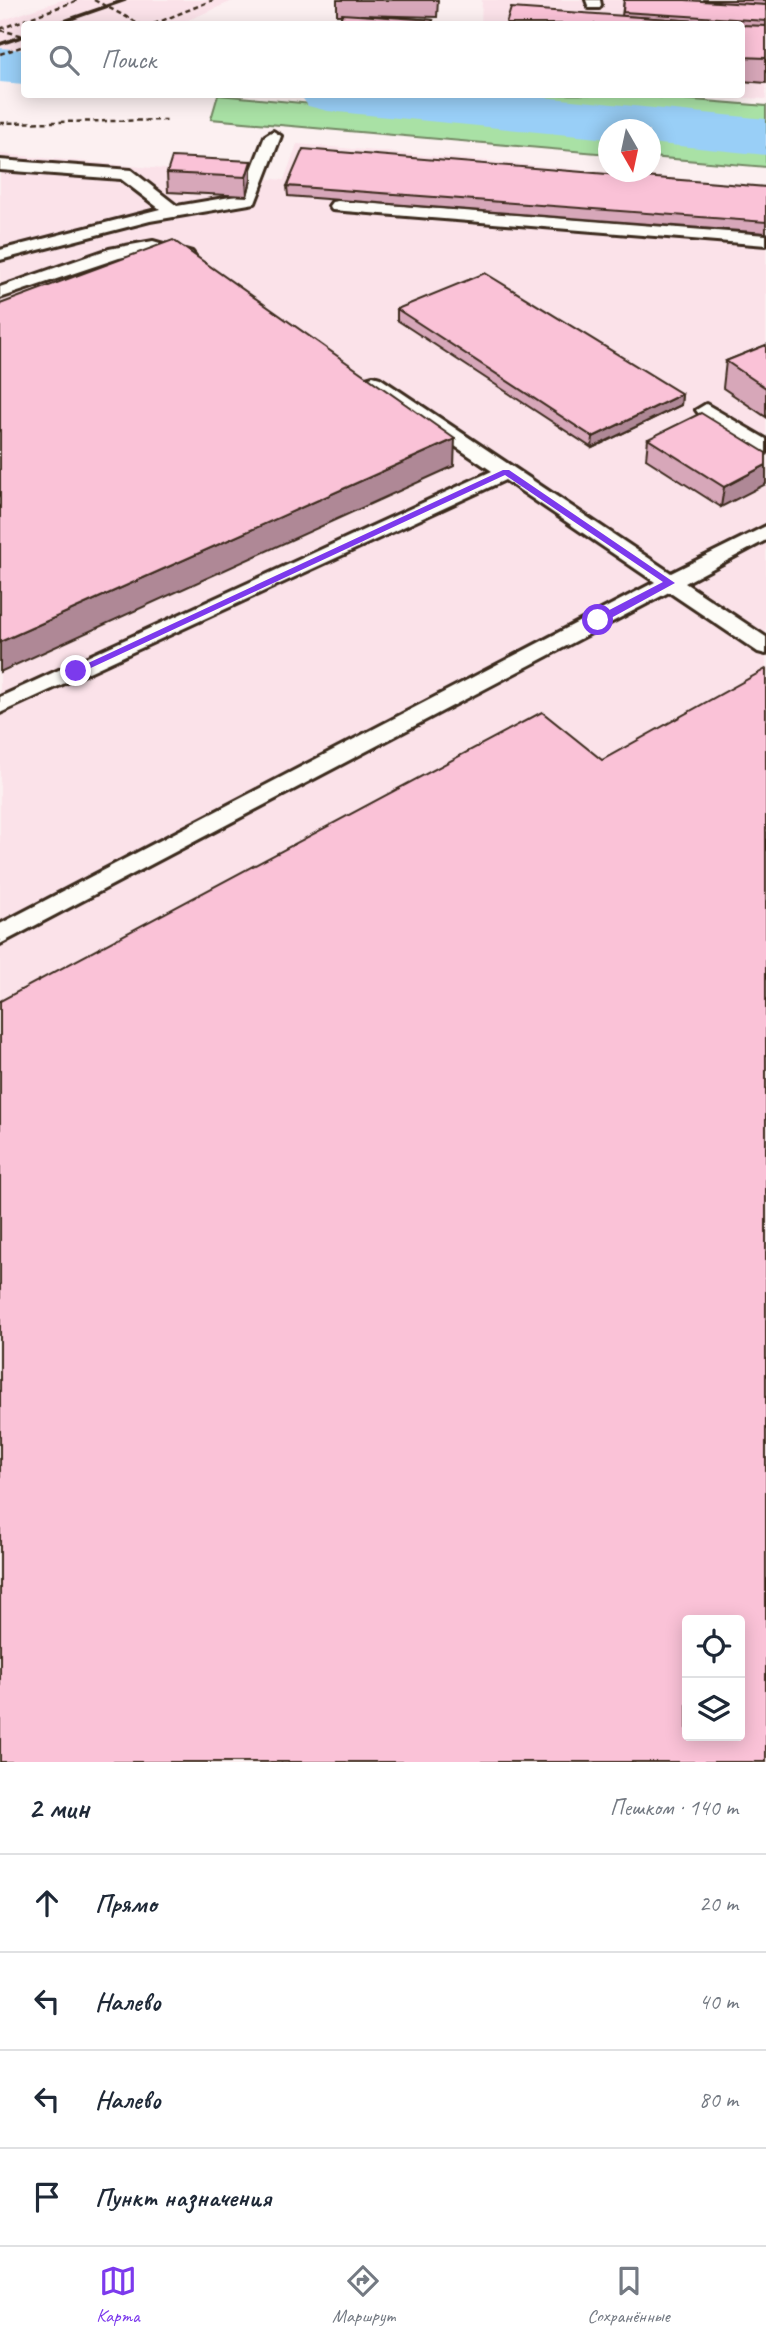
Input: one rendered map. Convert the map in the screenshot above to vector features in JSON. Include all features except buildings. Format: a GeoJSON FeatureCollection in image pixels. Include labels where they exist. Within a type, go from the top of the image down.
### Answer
{"type":"FeatureCollection","features":[{"type":"Feature","properties":{"kind":"lane"},"geometry":{"type":"LineString","coordinates":[[0,255],[174,212],[249,199],[273,136]]}},
{"type":"Feature","properties":{"kind":"lane"},"geometry":{"type":"LineString","coordinates":[[0,165],[125,174],[174,212]]}},
{"type":"Feature","properties":{"kind":"lane"},"geometry":{"type":"LineString","coordinates":[[338,206],[766,240]]}},
{"type":"Feature","properties":{"kind":"lane"},"geometry":{"type":"LineString","coordinates":[[0,293],[115,253],[153,246],[178,252],[199,264]]}},
{"type":"Feature","properties":{"kind":"lane"},"geometry":{"type":"LineString","coordinates":[[358,372],[766,647]]}},
{"type":"Feature","properties":{"kind":"lane"},"geometry":{"type":"LineString","coordinates":[[706,410],[766,447]]}},
{"type":"Feature","properties":{"kind":"lane"},"geometry":{"type":"LineString","coordinates":[[0,706],[506,472]]}},
{"type":"Feature","properties":{"kind":"lane"},"geometry":{"type":"LineString","coordinates":[[0,935],[766,532]]}},
{"type":"Feature","properties":{"kind":"path"},"geometry":{"type":"LineString","coordinates":[[23,21],[78,0]]}},
{"type":"Feature","properties":{"kind":"path"},"geometry":{"type":"LineString","coordinates":[[94,0],[133,21]]}},
{"type":"Feature","properties":{"kind":"path"},"geometry":{"type":"LineString","coordinates":[[161,21],[213,0]]}},
{"type":"Feature","properties":{"kind":"path"},"geometry":{"type":"LineString","coordinates":[[0,30],[21,22]]}},
{"type":"Feature","properties":{"kind":"path"},"geometry":{"type":"LineString","coordinates":[[0,30],[21,35]]}},
{"type":"Feature","properties":{"kind":"path"},"geometry":{"type":"LineString","coordinates":[[0,54],[21,47]]}},
{"type":"Feature","properties":{"kind":"path"},"geometry":{"type":"LineString","coordinates":[[0,123],[167,120]]}},
{"type":"Feature","properties":{"kind":"shaded area"},"geometry":{"type":"Polygon","coordinates":[[[62,0],[235,0],[186,21],[21,21],[21,72],[0,78],[0,21],[62,0]]]}},
{"type":"Feature","properties":{"kind":"shaded area"},"geometry":{"type":"Polygon","coordinates":[[[482,0],[766,0],[766,99],[745,98],[745,21],[481,21],[482,0]]]}},
{"type":"Feature","properties":{"kind":"shaded area"},"geometry":{"type":"Polygon","coordinates":[[[297,144],[598,171],[598,182],[661,182],[661,177],[766,186],[766,1762],[0,1762],[0,154],[284,180],[297,144]]]}},
{"type":"Feature","properties":{"kind":"green space"},"geometry":{"type":"Polygon","coordinates":[[[217,98],[250,98],[598,131],[598,153],[211,119],[217,98]]]}},
{"type":"Feature","properties":{"kind":"green space"},"geometry":{"type":"Polygon","coordinates":[[[403,98],[669,98],[766,106],[766,133],[661,123],[661,119],[621,119],[403,98]]]}},
{"type":"Feature","properties":{"kind":"green space"},"geometry":{"type":"Polygon","coordinates":[[[661,137],[766,147],[766,167],[661,158],[661,137]]]}},
{"type":"Feature","properties":{"kind":"waterway"},"geometry":{"type":"LineString","coordinates":[[0,65],[21,67]]}},
{"type":"Feature","properties":{"kind":"waterway"},"geometry":{"type":"LineString","coordinates":[[369,98],[766,137]]}},
{"type":"Feature","properties":{"kind":"railway"},"geometry":{"type":"LineString","coordinates":[[65,21],[125,0]]}},
{"type":"Feature","properties":{"kind":"railway"},"geometry":{"type":"LineString","coordinates":[[0,44],[21,37]]}},
{"type":"Feature","properties":{"kind":"route"},"geometry":{"type":"LineString","coordinates":[[76,671],[506,472],[670,583],[598,620]]}}]}
